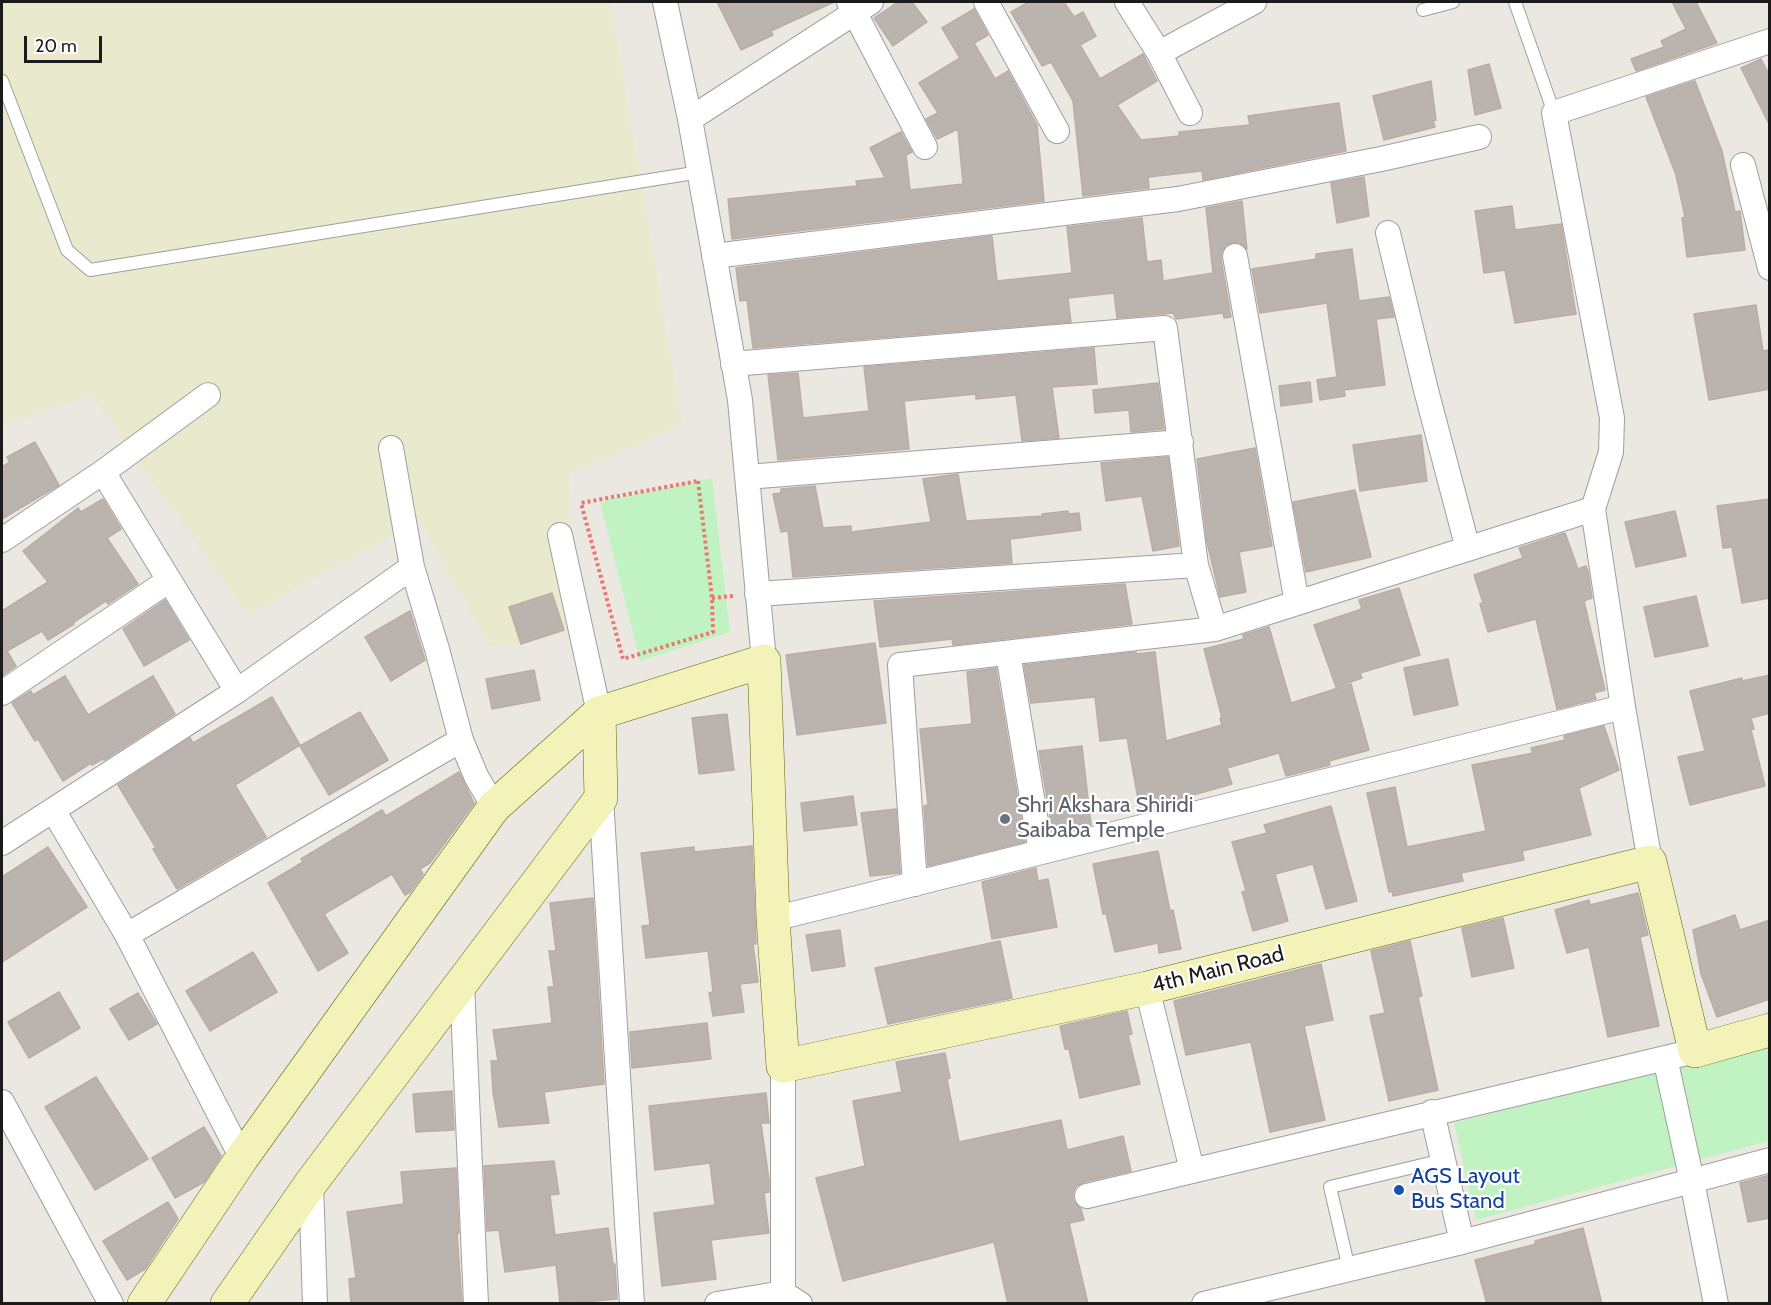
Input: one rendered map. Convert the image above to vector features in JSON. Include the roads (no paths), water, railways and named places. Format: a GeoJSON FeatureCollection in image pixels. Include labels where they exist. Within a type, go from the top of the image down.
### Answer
{"type":"FeatureCollection","features":[{"type":"Feature","properties":{"kind":"street"},"geometry":{"type":"LineString","coordinates":[[665,2],[700,172],[740,400],[764,661],[773,920],[783,1066],[791,1298],[717,1304]]}},
{"type":"Feature","properties":{"kind":"street"},"geometry":{"type":"LineString","coordinates":[[986,2],[1057,131]]}},
{"type":"Feature","properties":{"kind":"street"},"geometry":{"type":"LineString","coordinates":[[1127,2],[1159,53],[1190,113]]}},
{"type":"Feature","properties":{"kind":"street"},"geometry":{"type":"LineString","coordinates":[[1159,53],[1254,2]]}},
{"type":"Feature","properties":{"kind":"street"},"geometry":{"type":"LineString","coordinates":[[690,119],[858,5],[925,147]]}},
{"type":"Feature","properties":{"kind":"street"},"geometry":{"type":"LineString","coordinates":[[1716,1304],[1692,1181],[1680,1055],[1593,509],[1611,453],[1612,418],[1554,113],[1770,41]]}},
{"type":"Feature","properties":{"kind":"street"},"geometry":{"type":"LineString","coordinates":[[714,256],[1178,199],[1479,137]]}},
{"type":"Feature","properties":{"kind":"street"},"geometry":{"type":"LineString","coordinates":[[1743,165],[1770,268]]}},
{"type":"Feature","properties":{"kind":"street"},"geometry":{"type":"LineString","coordinates":[[1389,233],[1426,390],[1468,549]]}},
{"type":"Feature","properties":{"kind":"street"},"geometry":{"type":"LineString","coordinates":[[1235,256],[1297,603]]}},
{"type":"Feature","properties":{"kind":"street"},"geometry":{"type":"LineString","coordinates":[[733,364],[1166,328],[1196,564],[1215,629]]}},
{"type":"Feature","properties":{"kind":"street"},"geometry":{"type":"LineString","coordinates":[[2,540],[103,472],[208,395]]}},
{"type":"Feature","properties":{"kind":"street"},"geometry":{"type":"LineString","coordinates":[[747,477],[1181,442]]}},
{"type":"Feature","properties":{"kind":"street"},"geometry":{"type":"LineString","coordinates":[[391,448],[412,567],[461,740],[476,776],[494,807]]}},
{"type":"Feature","properties":{"kind":"street"},"geometry":{"type":"LineString","coordinates":[[103,472],[237,691]]}},
{"type":"Feature","properties":{"kind":"street"},"geometry":{"type":"LineString","coordinates":[[915,884],[900,665],[1215,629],[1593,509]]}},
{"type":"Feature","properties":{"kind":"street"},"geometry":{"type":"LineString","coordinates":[[560,535],[599,713],[601,798],[632,1304]]}},
{"type":"Feature","properties":{"kind":"street"},"geometry":{"type":"LineString","coordinates":[[757,594],[1196,564]]}},
{"type":"Feature","properties":{"kind":"street"},"geometry":{"type":"LineString","coordinates":[[2,843],[237,691],[412,567]]}},
{"type":"Feature","properties":{"kind":"street"},"geometry":{"type":"LineString","coordinates":[[2,693],[168,581]]}},
{"type":"Feature","properties":{"kind":"street"},"geometry":{"type":"LineString","coordinates":[[1008,653],[1041,852]]}},
{"type":"Feature","properties":{"kind":"street"},"geometry":{"type":"LineString","coordinates":[[144,1304],[242,1158],[494,807],[599,713],[764,661]]}},
{"type":"Feature","properties":{"kind":"street"},"geometry":{"type":"LineString","coordinates":[[773,920],[1623,707]]}},
{"type":"Feature","properties":{"kind":"street"},"geometry":{"type":"LineString","coordinates":[[127,935],[461,740]]}},
{"type":"Feature","properties":{"kind":"street"},"geometry":{"type":"LineString","coordinates":[[227,1304],[311,1183],[601,798]]}},
{"type":"Feature","properties":{"kind":"street"},"geometry":{"type":"LineString","coordinates":[[53,810],[127,935],[242,1158]]}},
{"type":"Feature","properties":{"kind":"street","name":"4th Main Road"},"geometry":{"type":"LineString","coordinates":[[783,1066],[1147,988],[1650,862]]}},
{"type":"Feature","properties":{"kind":"street"},"geometry":{"type":"LineString","coordinates":[[462,983],[476,1304]]}},
{"type":"Feature","properties":{"kind":"street"},"geometry":{"type":"LineString","coordinates":[[1147,988],[1192,1170]]}},
{"type":"Feature","properties":{"kind":"street"},"geometry":{"type":"LineString","coordinates":[[1087,1196],[1432,1112],[1680,1055],[1770,1030]]}},
{"type":"Feature","properties":{"kind":"street"},"geometry":{"type":"LineString","coordinates":[[2,1102],[111,1304]]}},
{"type":"Feature","properties":{"kind":"street"},"geometry":{"type":"LineString","coordinates":[[1432,1112],[1462,1242]]}},
{"type":"Feature","properties":{"kind":"street"},"geometry":{"type":"LineString","coordinates":[[1204,1304],[1462,1242],[1770,1160]]}},
{"type":"Feature","properties":{"kind":"street"},"geometry":{"type":"LineString","coordinates":[[311,1183],[315,1304]]}},
{"type":"Feature","properties":{"kind":"lane"},"geometry":{"type":"LineString","coordinates":[[1423,10],[1452,2]]}},
{"type":"Feature","properties":{"kind":"lane"},"geometry":{"type":"LineString","coordinates":[[1515,2],[1554,113]]}},
{"type":"Feature","properties":{"kind":"lane"},"geometry":{"type":"LineString","coordinates":[[2,81],[67,250],[90,270],[700,172]]}},
{"type":"Feature","properties":{"kind":"lane"},"geometry":{"type":"LineString","coordinates":[[1349,1269],[1330,1186],[1443,1160]]}},
{"type":"Feature","properties":{"kind":"place","name":"Shri Akshara Shiridi Saibaba Temple"},"geometry":{"type":"Point","coordinates":[1005,819]}},
{"type":"Feature","properties":{"kind":"place","name":"AGS Layout Bus Stand"},"geometry":{"type":"Point","coordinates":[1399,1190]}}]}
